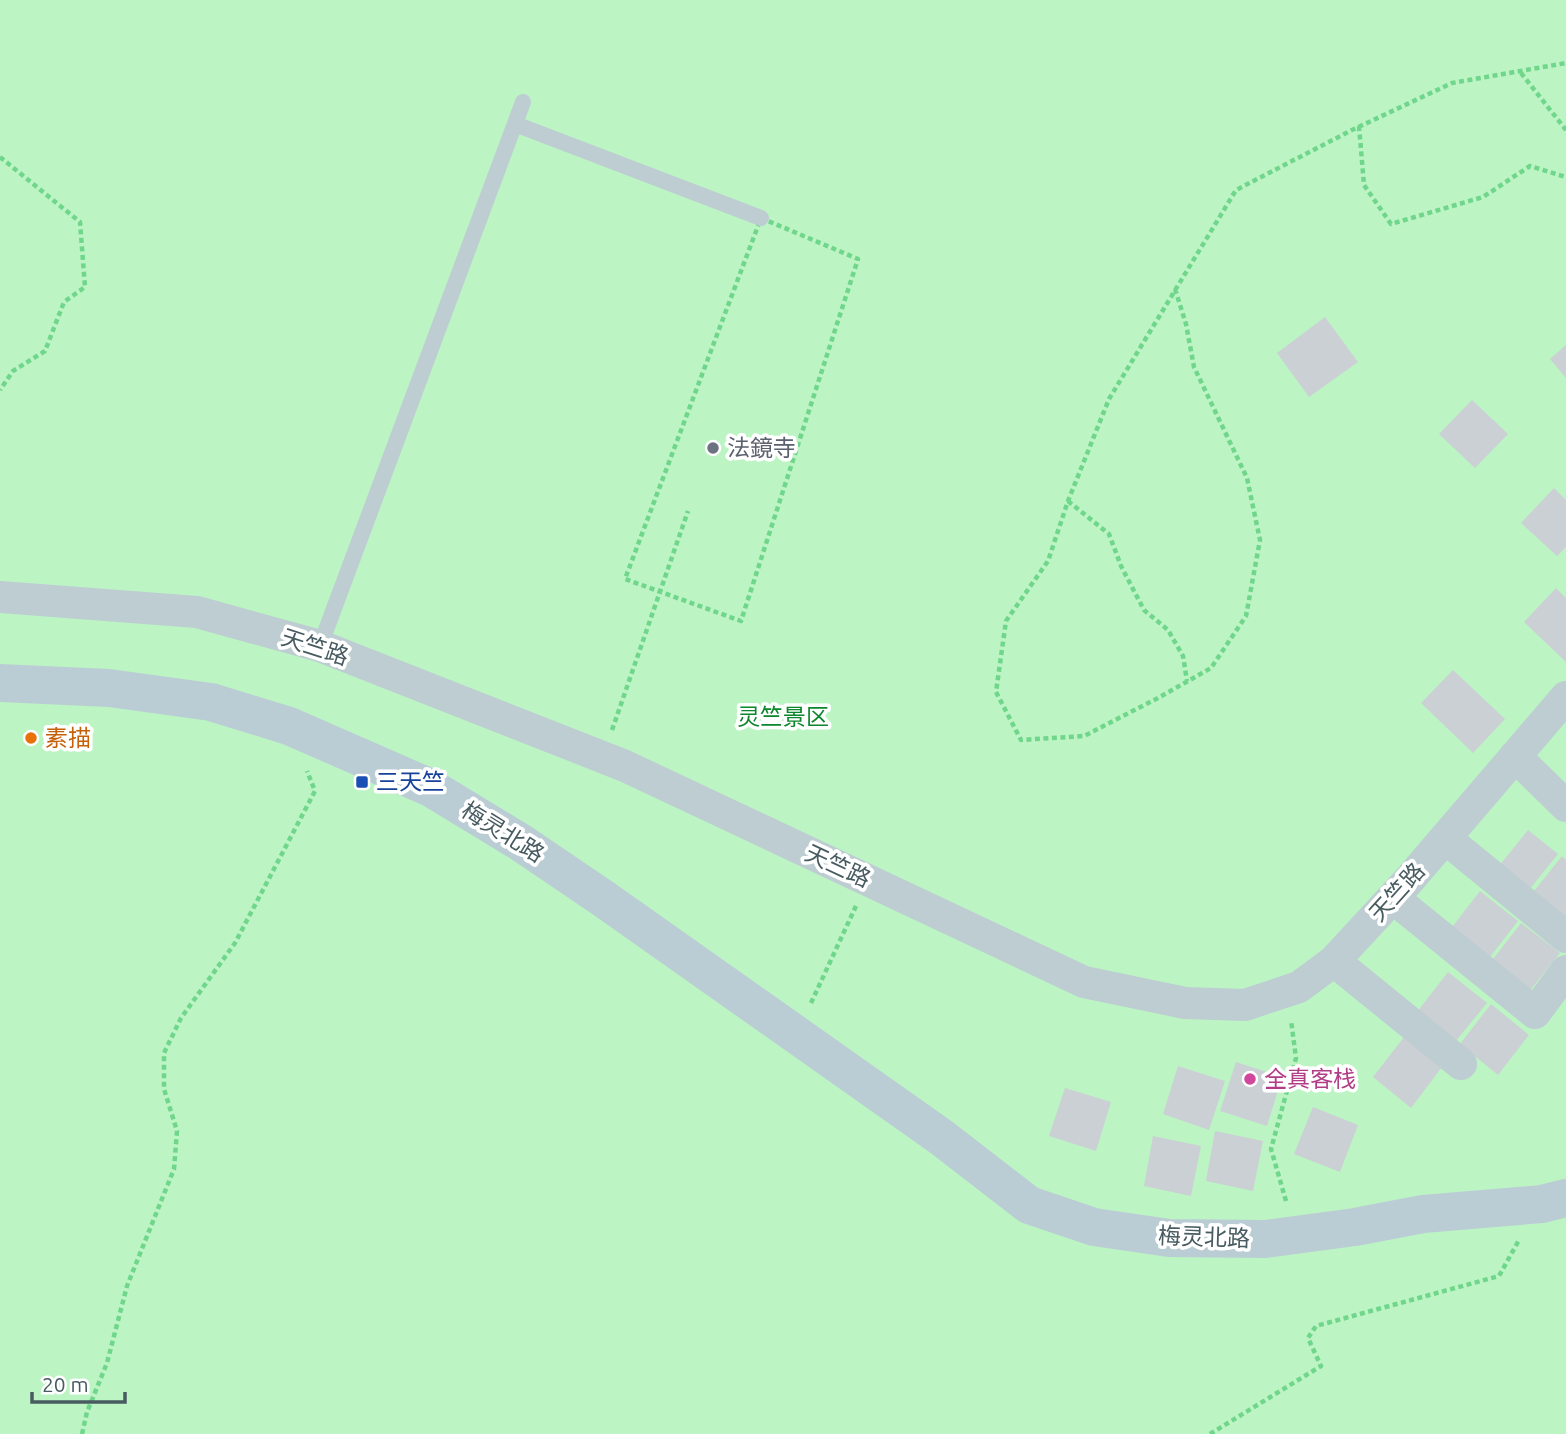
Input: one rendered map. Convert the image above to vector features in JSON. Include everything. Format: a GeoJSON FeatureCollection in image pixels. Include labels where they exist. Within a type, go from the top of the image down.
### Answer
{"type":"FeatureCollection","features":[{"type":"Feature","properties":{"kind":"main road","name":"梅灵北路"},"geometry":{"type":"LineString","coordinates":[[0,683],[109,688],[211,702],[289,726],[431,788],[509,835],[616,907],[941,1137],[1029,1205],[1094,1227],[1169,1238],[1265,1239],[1355,1227],[1423,1214],[1554,1201]]}},
{"type":"Feature","properties":{"kind":"main road","name":"梅灵北路"},"geometry":{"type":"LineString","coordinates":[[941,1137],[1028,1179],[1117,1206],[1178,1215],[1246,1217],[1364,1203],[1491,1207]]}},
{"type":"Feature","properties":{"kind":"street","name":"天竺路"},"geometry":{"type":"LineString","coordinates":[[0,597],[197,612],[320,646],[603,758],[1084,982],[1185,1003],[1245,1005],[1299,987],[1334,961],[1393,898],[1566,697]]}},
{"type":"Feature","properties":{"kind":"street"},"geometry":{"type":"LineString","coordinates":[[1515,756],[1566,806]]}},
{"type":"Feature","properties":{"kind":"street"},"geometry":{"type":"LineString","coordinates":[[1445,838],[1566,937]]}},
{"type":"Feature","properties":{"kind":"street"},"geometry":{"type":"LineString","coordinates":[[1393,898],[1535,1013],[1566,971]]}},
{"type":"Feature","properties":{"kind":"street"},"geometry":{"type":"LineString","coordinates":[[1334,961],[1461,1064]]}},
{"type":"Feature","properties":{"kind":"lane"},"geometry":{"type":"LineString","coordinates":[[320,646],[523,102]]}},
{"type":"Feature","properties":{"kind":"lane"},"geometry":{"type":"LineString","coordinates":[[515,124],[761,218]]}},
{"type":"Feature","properties":{"kind":"path"},"geometry":{"type":"LineString","coordinates":[[1175,289],[1186,324],[1194,366],[1247,478],[1260,540],[1246,616],[1211,668],[1084,736],[1021,740],[996,692],[1006,621],[1048,561],[1109,399],[1175,289],[1236,190],[1359,126],[1452,83],[1566,63]]}},
{"type":"Feature","properties":{"kind":"path"},"geometry":{"type":"LineString","coordinates":[[1521,72],[1566,130]]}},
{"type":"Feature","properties":{"kind":"path"},"geometry":{"type":"LineString","coordinates":[[1359,126],[1364,186],[1391,223],[1483,197],[1530,166],[1566,177]]}},
{"type":"Feature","properties":{"kind":"path"},"geometry":{"type":"LineString","coordinates":[[0,157],[80,222],[85,287],[64,302],[46,351],[13,371],[0,390]]}},
{"type":"Feature","properties":{"kind":"path"},"geometry":{"type":"LineString","coordinates":[[761,218],[858,259],[741,621],[660,592],[625,579],[761,218]]}},
{"type":"Feature","properties":{"kind":"path"},"geometry":{"type":"LineString","coordinates":[[1069,501],[1109,534],[1121,566],[1144,610],[1168,630],[1183,656],[1187,681]]}},
{"type":"Feature","properties":{"kind":"path"},"geometry":{"type":"LineString","coordinates":[[603,758],[688,511]]}},
{"type":"Feature","properties":{"kind":"path"},"geometry":{"type":"LineString","coordinates":[[82,1434],[87,1412],[107,1363],[127,1286],[174,1169],[177,1130],[164,1089],[164,1053],[181,1018],[234,943],[315,791],[289,726]]}},
{"type":"Feature","properties":{"kind":"path"},"geometry":{"type":"LineString","coordinates":[[797,1035],[868,880]]}},
{"type":"Feature","properties":{"kind":"path"},"geometry":{"type":"LineString","coordinates":[[1287,991],[1296,1058],[1271,1149],[1290,1213]]}},
{"type":"Feature","properties":{"kind":"path"},"geometry":{"type":"LineString","coordinates":[[1210,1434],[1321,1366],[1308,1338],[1316,1326],[1499,1276],[1554,1201]]}},
{"type":"Feature","properties":{"kind":"green space","name":"灵竺景区"},"geometry":{"type":"Polygon","coordinates":[[[0,0],[1566,0],[1566,1434],[0,1434],[0,0]]]}},
{"type":"Feature","properties":{"kind":"building"},"geometry":{"type":"Polygon","coordinates":[[[1325,317],[1358,362],[1309,397],[1277,353],[1325,317]]]}},
{"type":"Feature","properties":{"kind":"building"},"geometry":{"type":"Polygon","coordinates":[[[1566,345],[1566,378],[1550,359],[1566,345]]]}},
{"type":"Feature","properties":{"kind":"building"},"geometry":{"type":"Polygon","coordinates":[[[1472,400],[1508,434],[1475,468],[1439,434],[1472,400]]]}},
{"type":"Feature","properties":{"kind":"building"},"geometry":{"type":"Polygon","coordinates":[[[1554,488],[1566,500],[1566,547],[1557,556],[1521,523],[1554,488]]]}},
{"type":"Feature","properties":{"kind":"building"},"geometry":{"type":"Polygon","coordinates":[[[1556,588],[1566,598],[1566,662],[1524,622],[1556,588]]]}},
{"type":"Feature","properties":{"kind":"building"},"geometry":{"type":"Polygon","coordinates":[[[1453,670],[1505,719],[1473,753],[1421,703],[1453,670]]]}},
{"type":"Feature","properties":{"kind":"building"},"geometry":{"type":"Polygon","coordinates":[[[1528,830],[1558,854],[1529,890],[1499,866],[1528,830]]]}},
{"type":"Feature","properties":{"kind":"building"},"geometry":{"type":"Polygon","coordinates":[[[1562,856],[1566,860],[1566,924],[1530,896],[1562,856]]]}},
{"type":"Feature","properties":{"kind":"building"},"geometry":{"type":"Polygon","coordinates":[[[1480,891],[1518,921],[1487,961],[1449,931],[1480,891]]]}},
{"type":"Feature","properties":{"kind":"building"},"geometry":{"type":"Polygon","coordinates":[[[1521,923],[1560,953],[1528,993],[1490,963],[1521,923]]]}},
{"type":"Feature","properties":{"kind":"building"},"geometry":{"type":"Polygon","coordinates":[[[1448,972],[1487,1003],[1455,1042],[1417,1012],[1448,972]]]}},
{"type":"Feature","properties":{"kind":"building"},"geometry":{"type":"Polygon","coordinates":[[[1491,1004],[1529,1035],[1498,1075],[1460,1044],[1491,1004]]]}},
{"type":"Feature","properties":{"kind":"building"},"geometry":{"type":"Polygon","coordinates":[[[1404,1037],[1442,1067],[1411,1108],[1373,1077],[1404,1037]]]}},
{"type":"Feature","properties":{"kind":"building"},"geometry":{"type":"Polygon","coordinates":[[[1236,1062],[1282,1077],[1267,1126],[1220,1111],[1236,1062]]]}},
{"type":"Feature","properties":{"kind":"building"},"geometry":{"type":"Polygon","coordinates":[[[1178,1066],[1225,1081],[1209,1130],[1163,1114],[1178,1066]]]}},
{"type":"Feature","properties":{"kind":"building"},"geometry":{"type":"Polygon","coordinates":[[[1065,1088],[1111,1102],[1096,1151],[1049,1136],[1065,1088]]]}},
{"type":"Feature","properties":{"kind":"building"},"geometry":{"type":"Polygon","coordinates":[[[1313,1107],[1358,1125],[1340,1172],[1294,1154],[1313,1107]]]}},
{"type":"Feature","properties":{"kind":"building"},"geometry":{"type":"Polygon","coordinates":[[[1215,1131],[1263,1141],[1253,1191],[1206,1181],[1215,1131]]]}},
{"type":"Feature","properties":{"kind":"building"},"geometry":{"type":"Polygon","coordinates":[[[1153,1136],[1201,1146],[1191,1196],[1144,1186],[1153,1136]]]}},
{"type":"Feature","properties":{"kind":"place","name":"法鏡寺"},"geometry":{"type":"Point","coordinates":[713,448]}},
{"type":"Feature","properties":{"kind":"place","name":"素描"},"geometry":{"type":"Point","coordinates":[31,738]}},
{"type":"Feature","properties":{"kind":"place","name":"三天竺"},"geometry":{"type":"Point","coordinates":[362,782]}},
{"type":"Feature","properties":{"kind":"place","name":"全真客栈"},"geometry":{"type":"Point","coordinates":[1250,1079]}}]}
